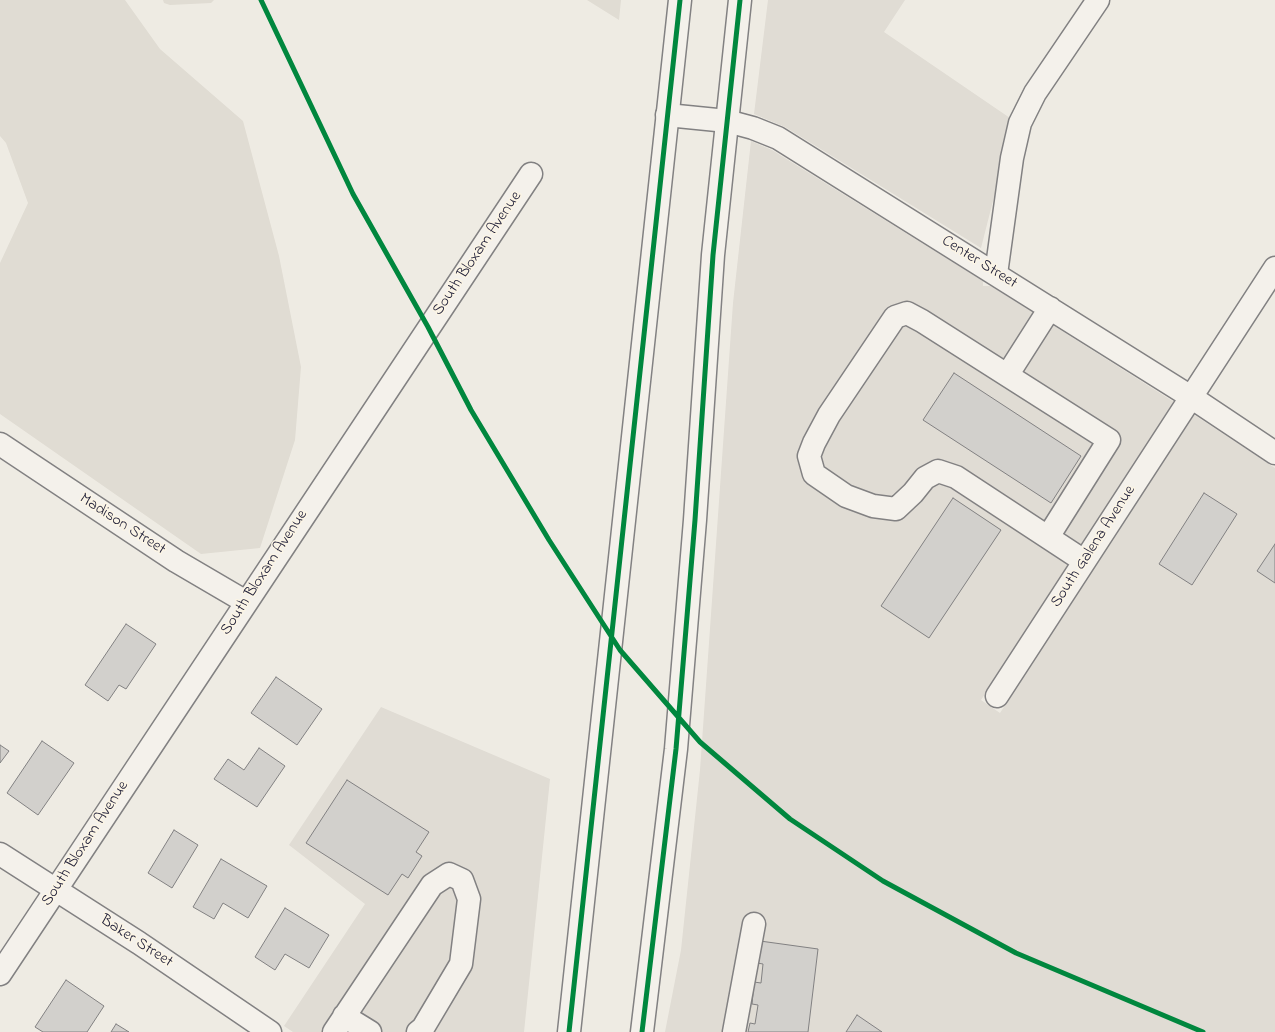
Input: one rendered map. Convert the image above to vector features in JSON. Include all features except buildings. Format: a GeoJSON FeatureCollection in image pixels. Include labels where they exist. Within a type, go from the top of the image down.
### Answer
{"type":"FeatureCollection","features":[{"type":"Feature","properties":{"kind":"main road"},"geometry":{"type":"LineString","coordinates":[[569,1032],[680,0]]}},
{"type":"Feature","properties":{"kind":"main road"},"geometry":{"type":"LineString","coordinates":[[642,1032],[676,749],[695,520],[713,255],[740,0]]}},
{"type":"Feature","properties":{"kind":"main road"},"geometry":{"type":"LineString","coordinates":[[996,274],[1012,158],[1020,123],[1036,93],[1098,0]]}},
{"type":"Feature","properties":{"kind":"main road","name":"Center Street"},"geometry":{"type":"LineString","coordinates":[[667,115],[727,121],[753,128],[778,138],[1191,397],[1275,453]]}},
{"type":"Feature","properties":{"kind":"main road","name":"South Bloxam Avenue"},"geometry":{"type":"LineString","coordinates":[[0,974],[531,174]]}},
{"type":"Feature","properties":{"kind":"main road","name":"South Galena Avenue"},"geometry":{"type":"LineString","coordinates":[[997,696],[1275,268]]}},
{"type":"Feature","properties":{"kind":"main road"},"geometry":{"type":"LineString","coordinates":[[1008,374],[1050,308]]}},
{"type":"Feature","properties":{"kind":"main road"},"geometry":{"type":"LineString","coordinates":[[1048,537],[1109,440],[1008,374],[922,321],[907,313],[896,317],[829,415],[809,456],[814,474],[846,496],[874,506],[896,509],[914,493],[925,478],[938,471],[956,477],[1084,561]]}},
{"type":"Feature","properties":{"kind":"main road","name":"Madison Street"},"geometry":{"type":"LineString","coordinates":[[0,444],[176,561],[246,602]]}},
{"type":"Feature","properties":{"kind":"main road","name":"Baker Street"},"geometry":{"type":"LineString","coordinates":[[0,854],[55,891],[138,943],[270,1032]]}},
{"type":"Feature","properties":{"kind":"main road"},"geometry":{"type":"LineString","coordinates":[[370,1032],[339,1024],[432,885],[449,874],[462,880],[469,899],[461,964],[423,1028],[418,1032]]}},
{"type":"Feature","properties":{"kind":"main road"},"geometry":{"type":"LineString","coordinates":[[734,1032],[754,924]]}},
{"type":"Feature","properties":{"kind":"shaded area"},"geometry":{"type":"Polygon","coordinates":[[[0,0],[125,0],[160,49],[243,121],[279,256],[301,367],[295,440],[260,548],[201,554],[0,414],[0,263],[28,203],[6,143],[0,136],[0,0]]]}},
{"type":"Feature","properties":{"kind":"shaded area"},"geometry":{"type":"Polygon","coordinates":[[[163,0],[214,0],[211,3],[170,5],[164,3],[163,0]]]}},
{"type":"Feature","properties":{"kind":"shaded area"},"geometry":{"type":"Polygon","coordinates":[[[587,0],[621,0],[619,20],[587,0]]]}},
{"type":"Feature","properties":{"kind":"shaded area"},"geometry":{"type":"Polygon","coordinates":[[[768,0],[905,0],[884,32],[1010,118],[1000,156],[995,193],[981,248],[785,127],[754,114],[768,0]]]}},
{"type":"Feature","properties":{"kind":"shaded area"},"geometry":{"type":"Polygon","coordinates":[[[751,141],[772,150],[983,281],[983,286],[991,286],[1174,402],[981,700],[1000,713],[1114,539],[1193,414],[1275,468],[1275,1032],[665,1032],[681,950],[700,770],[733,303],[751,141]]]}},
{"type":"Feature","properties":{"kind":"shaded area"},"geometry":{"type":"Polygon","coordinates":[[[381,707],[550,779],[524,1032],[293,1032],[284,1026],[365,904],[289,845],[381,707]]]}},
{"type":"Feature","properties":{"kind":"cycle path"},"geometry":{"type":"LineString","coordinates":[[261,0],[353,194],[428,327],[471,410],[549,540],[620,650],[700,742],[790,819],[883,881],[1016,953],[1203,1032]]}},
{"type":"Feature","properties":{"kind":"cycle path"},"geometry":{"type":"LineString","coordinates":[[569,1032],[680,0]]}},
{"type":"Feature","properties":{"kind":"cycle path"},"geometry":{"type":"LineString","coordinates":[[642,1032],[676,749],[695,520],[713,255],[740,0]]}}]}
